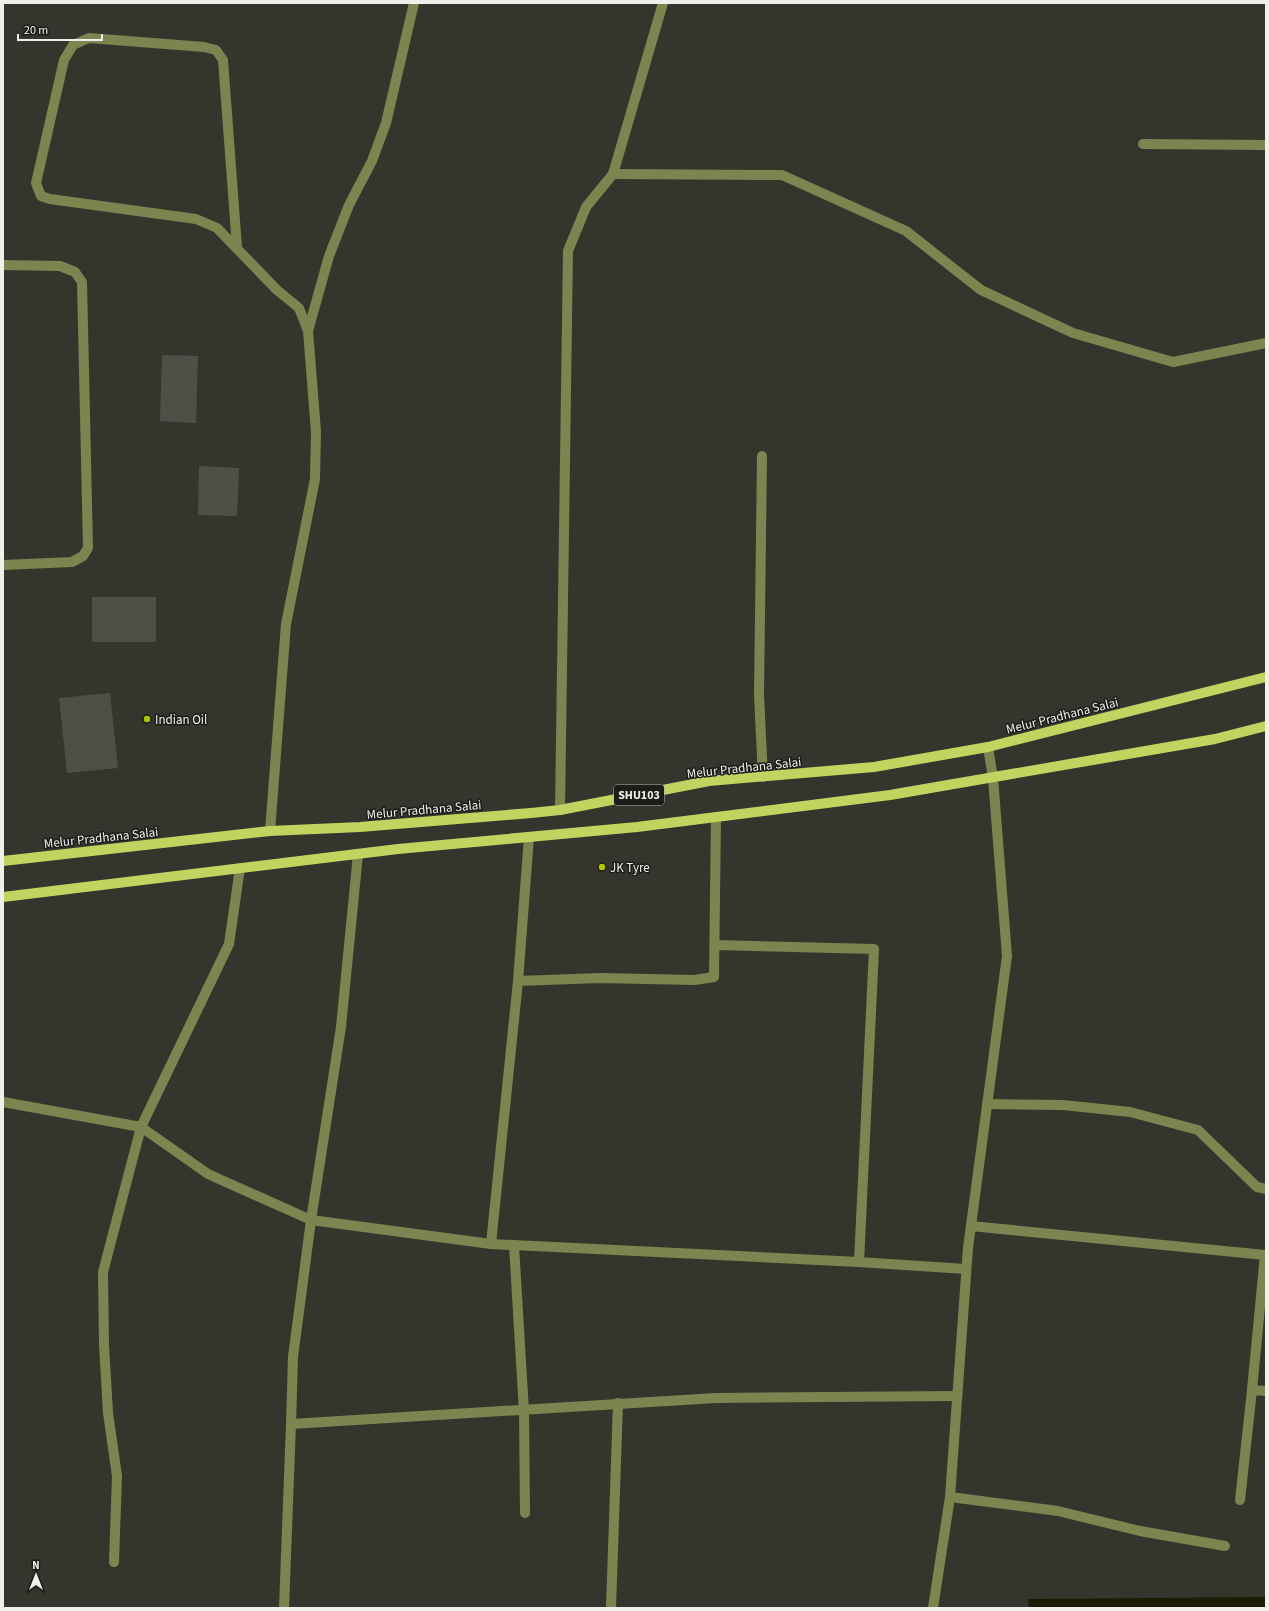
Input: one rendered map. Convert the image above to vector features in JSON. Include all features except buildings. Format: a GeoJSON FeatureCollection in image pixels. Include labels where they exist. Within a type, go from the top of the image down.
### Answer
{"type":"FeatureCollection","features":[{"type":"Feature","properties":{"kind":"main road","name":"Melur Pradhana Salai"},"geometry":{"type":"LineString","coordinates":[[3,861],[270,831],[360,827],[560,810],[709,781],[874,767],[988,747],[1266,677]]}},
{"type":"Feature","properties":{"kind":"main road","name":"SHU103"},"geometry":{"type":"LineString","coordinates":[[3,897],[358,854],[636,827],[890,795],[1215,739],[1266,726]]}},
{"type":"Feature","properties":{"kind":"street"},"geometry":{"type":"LineString","coordinates":[[308,331],[329,256],[349,205],[372,161],[386,123],[414,3]]}},
{"type":"Feature","properties":{"kind":"street"},"geometry":{"type":"LineString","coordinates":[[560,810],[568,251],[586,207],[613,174],[663,3]]}},
{"type":"Feature","properties":{"kind":"street"},"geometry":{"type":"LineString","coordinates":[[237,247],[223,60],[216,50],[204,47],[89,38],[73,45],[64,60],[36,183],[41,196],[50,199],[196,220],[217,228],[277,290],[299,308],[308,331],[316,432],[315,479],[286,624],[270,831]]}},
{"type":"Feature","properties":{"kind":"street"},"geometry":{"type":"LineString","coordinates":[[1143,144],[1266,145]]}},
{"type":"Feature","properties":{"kind":"street"},"geometry":{"type":"LineString","coordinates":[[613,174],[782,176],[906,231],[981,290],[1073,333],[1173,362],[1266,343]]}},
{"type":"Feature","properties":{"kind":"street"},"geometry":{"type":"LineString","coordinates":[[3,265],[60,266],[75,272],[82,282],[88,548],[83,556],[72,562],[3,565]]}},
{"type":"Feature","properties":{"kind":"street"},"geometry":{"type":"LineString","coordinates":[[762,456],[759,695],[763,777]]}},
{"type":"Feature","properties":{"kind":"street"},"geometry":{"type":"LineString","coordinates":[[933,1608],[950,1497],[966,1269],[1007,956],[993,778],[988,747]]}},
{"type":"Feature","properties":{"kind":"street"},"geometry":{"type":"LineString","coordinates":[[518,981],[600,978],[694,980],[714,977],[716,817]]}},
{"type":"Feature","properties":{"kind":"street"},"geometry":{"type":"LineString","coordinates":[[491,1244],[518,981],[529,837]]}},
{"type":"Feature","properties":{"kind":"street"},"geometry":{"type":"LineString","coordinates":[[284,1608],[293,1357],[311,1220],[341,1027],[358,854]]}},
{"type":"Feature","properties":{"kind":"street"},"geometry":{"type":"LineString","coordinates":[[114,1562],[118,1476],[108,1413],[104,1345],[103,1272],[141,1127],[228,944],[240,868]]}},
{"type":"Feature","properties":{"kind":"street"},"geometry":{"type":"LineString","coordinates":[[714,945],[874,950],[859,1262]]}},
{"type":"Feature","properties":{"kind":"street"},"geometry":{"type":"LineString","coordinates":[[3,1102],[141,1127],[208,1174],[311,1220],[514,1246],[859,1262],[966,1269]]}},
{"type":"Feature","properties":{"kind":"street"},"geometry":{"type":"LineString","coordinates":[[987,1104],[1063,1106],[1130,1112],[1198,1130],[1256,1187],[1266,1189]]}},
{"type":"Feature","properties":{"kind":"street"},"geometry":{"type":"LineString","coordinates":[[971,1226],[1265,1255],[1240,1500]]}},
{"type":"Feature","properties":{"kind":"street"},"geometry":{"type":"LineString","coordinates":[[514,1246],[524,1411],[524,1513]]}},
{"type":"Feature","properties":{"kind":"street"},"geometry":{"type":"LineString","coordinates":[[1252,1390],[1266,1391]]}},
{"type":"Feature","properties":{"kind":"street"},"geometry":{"type":"LineString","coordinates":[[291,1424],[524,1411],[618,1403],[716,1398],[957,1396]]}},
{"type":"Feature","properties":{"kind":"street"},"geometry":{"type":"LineString","coordinates":[[611,1608],[618,1403]]}},
{"type":"Feature","properties":{"kind":"street"},"geometry":{"type":"LineString","coordinates":[[950,1497],[1058,1511],[1140,1531],[1225,1546]]}},
{"type":"Feature","properties":{"kind":"shaded area"},"geometry":{"type":"Polygon","coordinates":[[[1266,1597],[1266,1608],[1029,1608],[1028,1599],[1266,1597]]]}},
{"type":"Feature","properties":{"kind":"place","name":"Indian Oil"},"geometry":{"type":"Point","coordinates":[147,719]}},
{"type":"Feature","properties":{"kind":"place","name":"JK Tyre"},"geometry":{"type":"Point","coordinates":[602,867]}}]}
